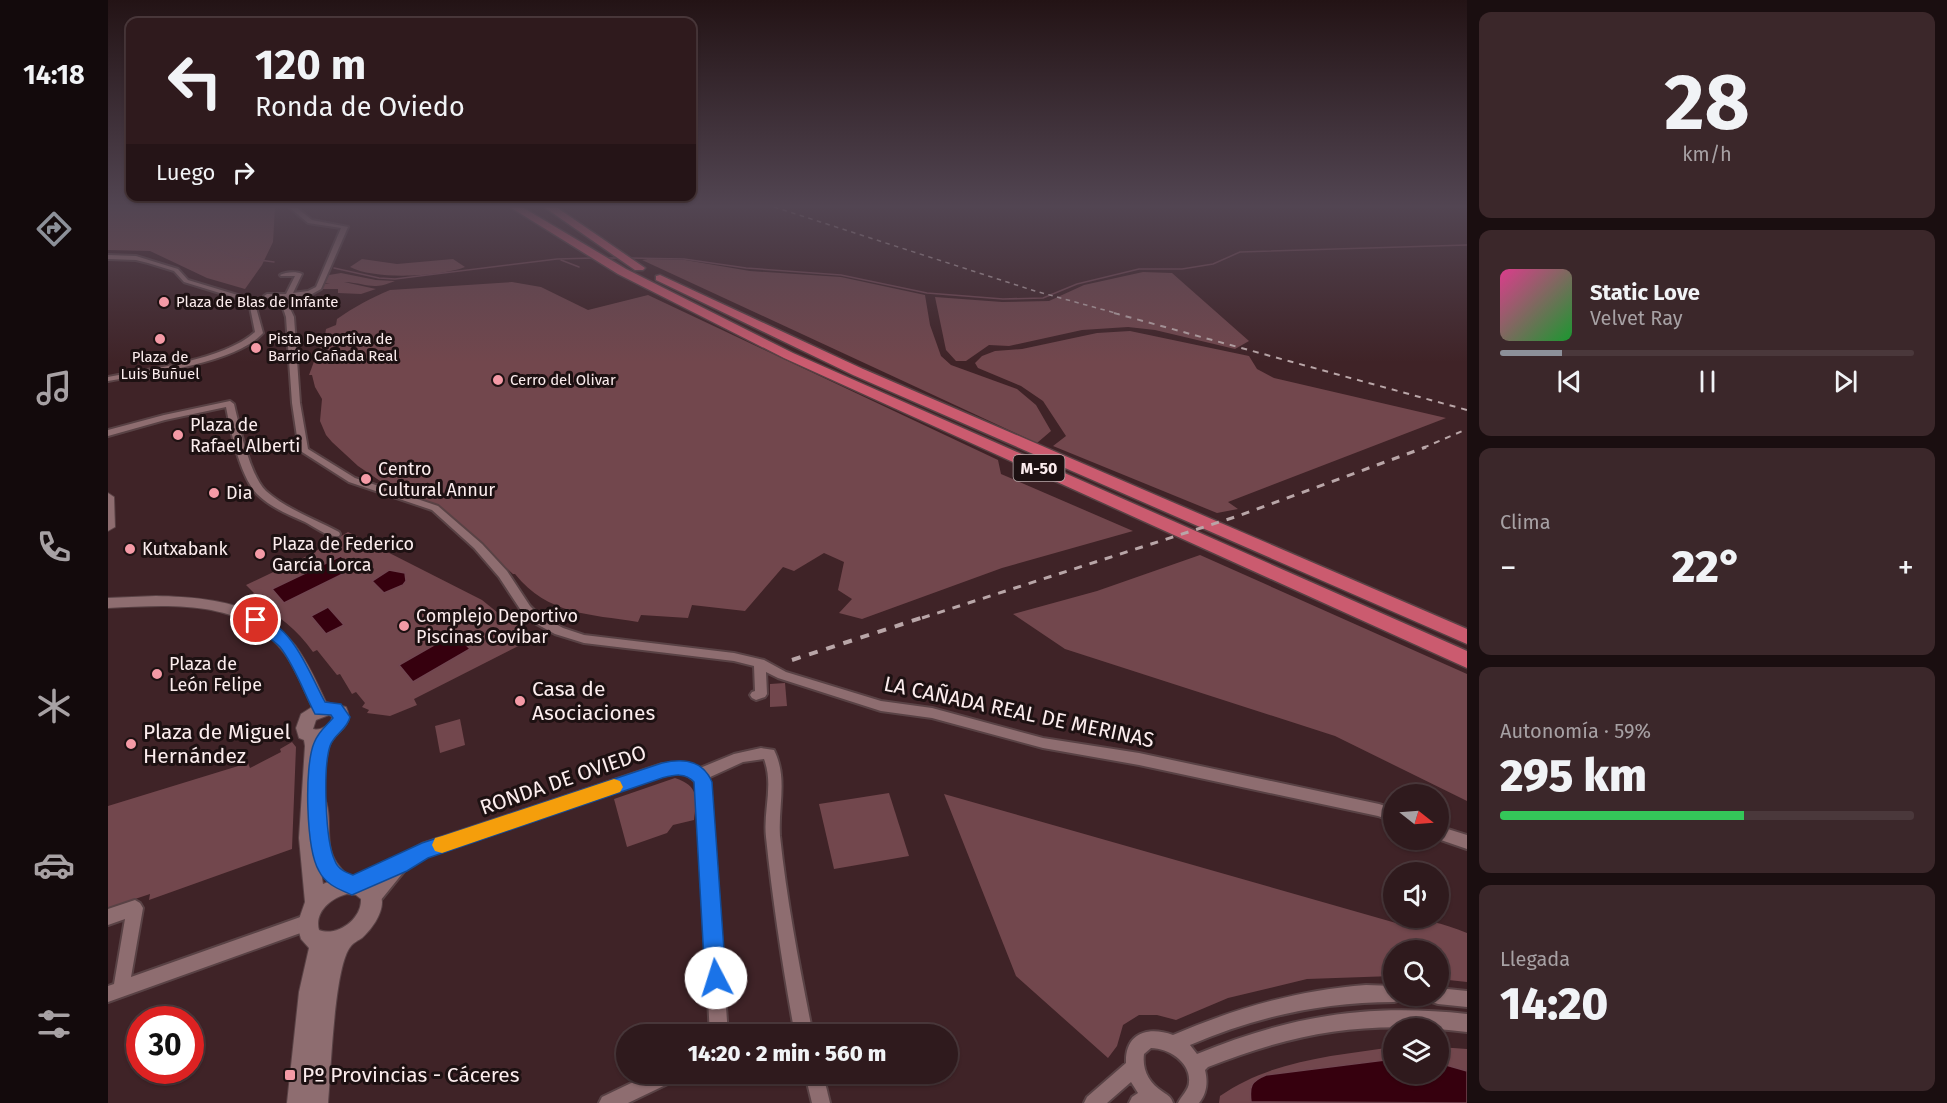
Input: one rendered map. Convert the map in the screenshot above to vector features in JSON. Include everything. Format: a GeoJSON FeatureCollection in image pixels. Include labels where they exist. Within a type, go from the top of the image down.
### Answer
{"type":"FeatureCollection","features":[{"type":"Feature","properties":{"kind":"highway","name":"M-50"},"geometry":{"type":"LineString","coordinates":[[598,258],[699,313],[844,381],[1467,660]]}},
{"type":"Feature","properties":{"kind":"highway","name":"M-50"},"geometry":{"type":"LineString","coordinates":[[625,258],[782,338],[1467,637]]}},
{"type":"Feature","properties":{"kind":"street"},"geometry":{"type":"LineString","coordinates":[[108,379],[223,353],[256,338],[259,333],[252,301],[186,281],[176,270],[138,258]]}},
{"type":"Feature","properties":{"kind":"street"},"geometry":{"type":"LineString","coordinates":[[267,296],[310,293],[319,288],[332,258]]}},
{"type":"Feature","properties":{"kind":"street"},"geometry":{"type":"LineString","coordinates":[[283,275],[299,274],[288,296]]}},
{"type":"Feature","properties":{"kind":"street","name":"LA CAÑADA REAL DE MERINAS"},"geometry":{"type":"LineString","coordinates":[[288,296],[284,302],[290,317],[296,403],[304,450],[352,480],[435,508],[478,546],[503,574],[526,609],[535,618],[559,631],[584,639],[734,657],[760,663],[782,675],[882,706],[932,713],[1043,743],[1139,759],[1383,812]]}},
{"type":"Feature","properties":{"kind":"street"},"geometry":{"type":"LineString","coordinates":[[108,433],[230,404],[235,436],[259,490],[291,512],[335,534]]}},
{"type":"Feature","properties":{"kind":"street"},"geometry":{"type":"LineString","coordinates":[[108,497],[108,527]]}},
{"type":"Feature","properties":{"kind":"street"},"geometry":{"type":"LineString","coordinates":[[108,603],[186,602],[236,611],[256,620],[275,632],[288,646],[321,709]]}},
{"type":"Feature","properties":{"kind":"street"},"geometry":{"type":"LineString","coordinates":[[756,695],[761,694],[760,663]]}},
{"type":"Feature","properties":{"kind":"street"},"geometry":{"type":"LineString","coordinates":[[315,903],[308,838],[314,746],[320,735],[340,723],[342,717],[336,708],[321,709],[306,720],[303,727],[305,733],[320,735]]}},
{"type":"Feature","properties":{"kind":"street"},"geometry":{"type":"LineString","coordinates":[[320,735],[321,745],[317,768],[319,835],[326,866],[336,878],[350,885]]}},
{"type":"Feature","properties":{"kind":"street"},"geometry":{"type":"LineString","coordinates":[[718,1024],[706,814],[703,782],[700,775],[720,765],[760,752],[769,754],[774,764],[776,806],[773,817],[773,834],[790,962],[802,1024]]}},
{"type":"Feature","properties":{"kind":"street","name":"RONDA DE OVIEDO"},"geometry":{"type":"LineString","coordinates":[[350,885],[400,864],[422,851],[662,770],[678,767],[691,769],[700,775]]}},
{"type":"Feature","properties":{"kind":"street"},"geometry":{"type":"LineString","coordinates":[[1449,836],[1467,842]]}},
{"type":"Feature","properties":{"kind":"street","name":"RONDA DE OVIEDO"},"geometry":{"type":"LineString","coordinates":[[371,901],[400,864]]}},
{"type":"Feature","properties":{"kind":"street"},"geometry":{"type":"LineString","coordinates":[[350,885],[361,886],[368,892],[371,901],[370,911],[364,922],[343,940],[320,943],[312,939],[307,932],[306,923],[315,903],[335,888],[350,885]]}},
{"type":"Feature","properties":{"kind":"street"},"geometry":{"type":"LineString","coordinates":[[108,917],[135,908],[115,991]]}},
{"type":"Feature","properties":{"kind":"street"},"geometry":{"type":"LineString","coordinates":[[115,991],[306,923]]}},
{"type":"Feature","properties":{"kind":"street"},"geometry":{"type":"LineString","coordinates":[[316,1103],[329,971],[343,940]]}},
{"type":"Feature","properties":{"kind":"street"},"geometry":{"type":"LineString","coordinates":[[299,1103],[310,992],[320,943]]}},
{"type":"Feature","properties":{"kind":"street"},"geometry":{"type":"LineString","coordinates":[[1174,1043],[1273,1006],[1343,996],[1383,994]]}},
{"type":"Feature","properties":{"kind":"street"},"geometry":{"type":"LineString","coordinates":[[1449,997],[1467,999]]}},
{"type":"Feature","properties":{"kind":"street"},"geometry":{"type":"LineString","coordinates":[[1195,1067],[1202,1061],[1289,1031],[1355,1020],[1446,1020],[1467,1023]]}},
{"type":"Feature","properties":{"kind":"street"},"geometry":{"type":"LineString","coordinates":[[1151,1100],[1134,1068],[1134,1058],[1141,1043],[1156,1037],[1174,1043],[1183,1050],[1195,1067],[1197,1089],[1192,1099],[1186,1103]]}},
{"type":"Feature","properties":{"kind":"street"},"geometry":{"type":"LineString","coordinates":[[1093,1103],[1134,1068]]}},
{"type":"Feature","properties":{"kind":"street"},"geometry":{"type":"LineString","coordinates":[[608,1103],[649,1084]]}},
{"type":"Feature","properties":{"kind":"street"},"geometry":{"type":"LineString","coordinates":[[816,1084],[821,1103]]}},
{"type":"Feature","properties":{"kind":"shaded area"},"geometry":{"type":"Polygon","coordinates":[[[166,258],[265,258],[245,289],[207,278],[166,258]]]}},
{"type":"Feature","properties":{"kind":"shaded area"},"geometry":{"type":"Polygon","coordinates":[[[362,259],[397,264],[453,259],[465,267],[440,273],[407,276],[375,274],[350,267],[362,259]]]}},
{"type":"Feature","properties":{"kind":"shaded area"},"geometry":{"type":"Polygon","coordinates":[[[642,260],[685,260],[750,271],[841,277],[925,295],[930,325],[941,356],[951,365],[1017,389],[1036,405],[1051,431],[1037,443],[642,260]]]}},
{"type":"Feature","properties":{"kind":"shaded area"},"geometry":{"type":"Polygon","coordinates":[[[1143,272],[1172,273],[1249,341],[1235,349],[1155,330],[1128,327],[1082,330],[1009,346],[989,345],[966,361],[956,361],[946,350],[935,297],[1002,302],[1049,301],[1084,285],[1143,272]]]}},
{"type":"Feature","properties":{"kind":"shaded area"},"geometry":{"type":"Polygon","coordinates":[[[341,273],[395,281],[380,286],[344,282],[376,289],[361,294],[338,293],[338,289],[321,289],[324,284],[330,283],[324,283],[329,275],[341,273]]]}},
{"type":"Feature","properties":{"kind":"shaded area"},"geometry":{"type":"Polygon","coordinates":[[[512,282],[541,287],[588,310],[648,295],[998,460],[1001,474],[1133,531],[1002,568],[862,619],[839,613],[852,599],[838,590],[844,562],[824,553],[794,571],[783,567],[745,611],[692,605],[688,618],[641,615],[638,622],[586,614],[556,605],[541,598],[528,588],[515,574],[437,507],[389,487],[358,466],[332,442],[320,421],[322,399],[315,387],[312,375],[309,375],[319,348],[323,347],[326,329],[336,325],[337,319],[383,293],[390,290],[512,282]]]}},
{"type":"Feature","properties":{"kind":"shaded area"},"geometry":{"type":"Polygon","coordinates":[[[1130,331],[1249,356],[1257,369],[1274,378],[1446,418],[1228,502],[1238,509],[1217,513],[1053,446],[1066,436],[1043,401],[1021,386],[978,368],[975,363],[982,356],[995,351],[1022,349],[1097,333],[1130,331]]]}},
{"type":"Feature","properties":{"kind":"shaded area","name":"Complejo Deportivo Piscinas Covibar"},"geometry":{"type":"Polygon","coordinates":[[[348,532],[482,600],[503,617],[536,637],[414,699],[417,705],[390,716],[367,713],[369,710],[362,707],[365,703],[356,692],[352,694],[340,674],[337,675],[317,650],[313,652],[290,626],[264,608],[242,600],[254,593],[246,585],[307,556],[348,532]]]}},
{"type":"Feature","properties":{"kind":"shaded area"},"geometry":{"type":"Polygon","coordinates":[[[1200,555],[1467,674],[1467,801],[1449,792],[1449,784],[1432,784],[1335,736],[1065,649],[1013,614],[1097,591],[1200,555]]]}},
{"type":"Feature","properties":{"kind":"shaded area"},"geometry":{"type":"Polygon","coordinates":[[[341,556],[353,569],[284,603],[272,589],[341,556]]]}},
{"type":"Feature","properties":{"kind":"shaded area"},"geometry":{"type":"Polygon","coordinates":[[[389,570],[405,573],[406,581],[403,585],[384,593],[372,581],[389,570]]]}},
{"type":"Feature","properties":{"kind":"shaded area"},"geometry":{"type":"Polygon","coordinates":[[[328,607],[344,625],[326,634],[311,616],[328,607]]]}},
{"type":"Feature","properties":{"kind":"shaded area"},"geometry":{"type":"Polygon","coordinates":[[[455,633],[470,649],[413,682],[399,665],[455,633]]]}},
{"type":"Feature","properties":{"kind":"shaded area"},"geometry":{"type":"Polygon","coordinates":[[[785,683],[787,706],[770,707],[770,684],[785,683]]]}},
{"type":"Feature","properties":{"kind":"shaded area"},"geometry":{"type":"Polygon","coordinates":[[[460,719],[465,745],[440,753],[435,726],[460,719]]]}},
{"type":"Feature","properties":{"kind":"shaded area"},"geometry":{"type":"Polygon","coordinates":[[[292,742],[296,747],[292,849],[149,900],[150,894],[108,908],[108,806],[248,763],[250,768],[281,752],[280,749],[292,742]]]}},
{"type":"Feature","properties":{"kind":"shaded area"},"geometry":{"type":"Polygon","coordinates":[[[675,778],[689,785],[695,794],[694,820],[673,825],[667,833],[627,847],[614,799],[675,778]]]}},
{"type":"Feature","properties":{"kind":"shaded area"},"geometry":{"type":"Polygon","coordinates":[[[889,793],[909,856],[834,869],[819,804],[889,793]]]}},
{"type":"Feature","properties":{"kind":"shaded area"},"geometry":{"type":"Polygon","coordinates":[[[944,794],[1383,919],[1383,928],[1449,927],[1467,933],[1467,982],[1449,980],[1449,940],[1383,940],[1383,976],[1307,979],[1228,998],[1176,1020],[1157,1015],[1139,1015],[1123,1025],[1117,1046],[1108,1058],[1016,976],[944,794]]]}},
{"type":"Feature","properties":{"kind":"shaded area"},"geometry":{"type":"Polygon","coordinates":[[[1383,1048],[1383,1084],[1449,1084],[1449,1048],[1467,1049],[1467,1103],[1219,1103],[1220,1096],[1261,1074],[1326,1057],[1383,1048]]]}},
{"type":"Feature","properties":{"kind":"shaded area"},"geometry":{"type":"Polygon","coordinates":[[[1383,1060],[1383,1084],[1449,1084],[1449,1066],[1467,1071],[1467,1103],[1251,1102],[1252,1085],[1266,1075],[1383,1060]]]}},
{"type":"Feature","properties":{"kind":"waterway"},"geometry":{"type":"LineString","coordinates":[[249,258],[274,262]]}},
{"type":"Feature","properties":{"kind":"waterway"},"geometry":{"type":"LineString","coordinates":[[334,268],[379,278],[395,279],[576,258]]}},
{"type":"Feature","properties":{"kind":"waterway"},"geometry":{"type":"LineString","coordinates":[[655,258],[684,259],[746,268],[841,275],[927,293],[1003,299],[1043,298],[1077,284],[1139,269],[1182,269],[1213,264],[1225,258]]}},
{"type":"Feature","properties":{"kind":"waterway"},"geometry":{"type":"LineString","coordinates":[[561,260],[579,267]]}},
{"type":"Feature","properties":{"kind":"railway"},"geometry":{"type":"LineString","coordinates":[[934,258],[1035,291],[1119,314]]}},
{"type":"Feature","properties":{"kind":"railway"},"geometry":{"type":"LineString","coordinates":[[1114,313],[1467,410]]}},
{"type":"Feature","properties":{"kind":"railway"},"geometry":{"type":"LineString","coordinates":[[1423,448],[1467,429]]}},
{"type":"Feature","properties":{"kind":"railway"},"geometry":{"type":"LineString","coordinates":[[922,618],[1238,516],[1426,447]]}},
{"type":"Feature","properties":{"kind":"railway"},"geometry":{"type":"LineString","coordinates":[[792,660],[927,616]]}},
{"type":"Feature","properties":{"kind":"slow traffic"},"geometry":{"type":"LineString","coordinates":[[442,845],[614,787]]}},
{"type":"Feature","properties":{"kind":"place","name":"Plaza de Blas de Infante"},"geometry":{"type":"Point","coordinates":[164,302]}},
{"type":"Feature","properties":{"kind":"place","name":"Plaza de Luis Buñuel"},"geometry":{"type":"Point","coordinates":[160,339]}},
{"type":"Feature","properties":{"kind":"place","name":"Pista Deportiva de Barrio Cañada Real"},"geometry":{"type":"Point","coordinates":[256,348]}},
{"type":"Feature","properties":{"kind":"place","name":"Cerro del Olivar"},"geometry":{"type":"Point","coordinates":[498,380]}},
{"type":"Feature","properties":{"kind":"place","name":"Plaza de Rafael Alberti"},"geometry":{"type":"Point","coordinates":[178,435]}},
{"type":"Feature","properties":{"kind":"place","name":"Centro Cultural Annur"},"geometry":{"type":"Point","coordinates":[366,479]}},
{"type":"Feature","properties":{"kind":"place","name":"Dia"},"geometry":{"type":"Point","coordinates":[214,493]}},
{"type":"Feature","properties":{"kind":"place","name":"Kutxabank"},"geometry":{"type":"Point","coordinates":[130,549]}},
{"type":"Feature","properties":{"kind":"place","name":"Plaza de Federico García Lorca"},"geometry":{"type":"Point","coordinates":[260,554]}},
{"type":"Feature","properties":{"kind":"place","name":"Complejo Deportivo Piscinas Covibar"},"geometry":{"type":"Point","coordinates":[404,626]}},
{"type":"Feature","properties":{"kind":"place","name":"Plaza de León Felipe"},"geometry":{"type":"Point","coordinates":[157,674]}},
{"type":"Feature","properties":{"kind":"place","name":"Casa de Asociaciones"},"geometry":{"type":"Point","coordinates":[520,701]}},
{"type":"Feature","properties":{"kind":"place","name":"Plaza de Miguel Hernández"},"geometry":{"type":"Point","coordinates":[131,744]}},
{"type":"Feature","properties":{"kind":"place","name":"Pº Provincias - Cáceres"},"geometry":{"type":"Point","coordinates":[290,1075]}},
{"type":"Feature","properties":{"kind":"route"},"geometry":{"type":"LineString","coordinates":[[256,620],[275,632],[288,646],[321,709],[336,708],[342,717],[340,723],[328,733],[321,745],[317,768],[319,835],[326,866],[336,878],[347,885],[352,885],[400,864],[422,851],[662,770],[678,767],[691,769],[700,775],[703,782],[716,978]]}}]}
